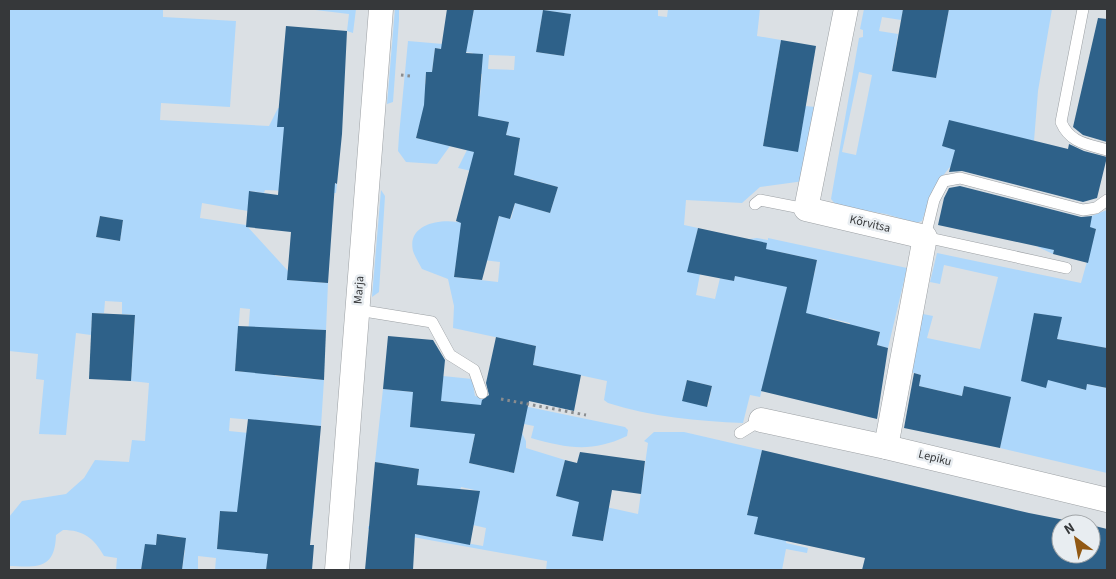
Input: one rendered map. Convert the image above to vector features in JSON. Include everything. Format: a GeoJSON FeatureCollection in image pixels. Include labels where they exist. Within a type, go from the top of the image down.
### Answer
{"type":"FeatureCollection","features":[{"type":"Feature","properties":{"kind":"street","name":"Marja"},"geometry":{"type":"LineString","coordinates":[[337,570],[381,9]]}},
{"type":"Feature","properties":{"kind":"street"},"geometry":{"type":"LineString","coordinates":[[806,209],[846,9]]}},
{"type":"Feature","properties":{"kind":"street","name":"Kõrvitsa"},"geometry":{"type":"LineString","coordinates":[[806,209],[925,237]]}},
{"type":"Feature","properties":{"kind":"street"},"geometry":{"type":"LineString","coordinates":[[886,447],[925,237]]}},
{"type":"Feature","properties":{"kind":"street","name":"Lepiku"},"geometry":{"type":"LineString","coordinates":[[761,420],[886,447],[1107,500]]}},
{"type":"Feature","properties":{"kind":"lane"},"geometry":{"type":"LineString","coordinates":[[1083,9],[1061,122],[1066,134],[1082,143],[1107,150]]}},
{"type":"Feature","properties":{"kind":"lane"},"geometry":{"type":"LineString","coordinates":[[1066,268],[925,237],[934,200],[944,181],[960,178],[1083,210],[1096,208],[1107,200]]}},
{"type":"Feature","properties":{"kind":"lane"},"geometry":{"type":"LineString","coordinates":[[755,204],[760,200],[806,209]]}},
{"type":"Feature","properties":{"kind":"lane"},"geometry":{"type":"LineString","coordinates":[[358,310],[432,322],[450,355],[474,370],[482,393]]}},
{"type":"Feature","properties":{"kind":"lane"},"geometry":{"type":"LineString","coordinates":[[740,433],[761,420]]}},
{"type":"Feature","properties":{"kind":"path"},"geometry":{"type":"LineString","coordinates":[[400,75],[410,76]]}},
{"type":"Feature","properties":{"kind":"path"},"geometry":{"type":"LineString","coordinates":[[500,399],[586,415]]}},
{"type":"Feature","properties":{"kind":"shaded area"},"geometry":{"type":"Polygon","coordinates":[[[9,9],[163,9],[163,17],[236,21],[230,107],[161,103],[160,120],[269,126],[278,108],[304,111],[299,180],[337,184],[336,193],[265,190],[264,193],[250,191],[248,211],[202,203],[200,218],[246,225],[288,271],[288,280],[328,283],[326,330],[279,328],[275,376],[324,380],[321,426],[230,418],[229,431],[320,440],[319,451],[290,448],[285,501],[314,504],[313,518],[220,511],[217,549],[231,550],[285,543],[268,558],[266,570],[215,570],[216,558],[198,556],[198,570],[182,570],[185,550],[179,549],[181,537],[157,534],[156,545],[145,545],[141,570],[116,570],[117,558],[104,556],[96,544],[87,536],[70,530],[63,530],[56,535],[52,555],[43,564],[36,566],[9,566],[9,517],[22,501],[66,494],[84,478],[95,460],[129,462],[132,440],[145,441],[149,383],[131,381],[135,315],[122,314],[122,302],[105,301],[104,313],[92,313],[91,335],[76,333],[66,435],[39,434],[44,380],[36,379],[38,354],[9,351],[9,9]],[[100,216],[96,237],[120,241],[123,220],[100,216]],[[240,308],[235,371],[245,372],[250,309],[240,308]]]}},
{"type":"Feature","properties":{"kind":"shaded area"},"geometry":{"type":"Polygon","coordinates":[[[307,9],[356,9],[353,33],[347,31],[349,14],[307,9]]]}},
{"type":"Feature","properties":{"kind":"shaded area"},"geometry":{"type":"Polygon","coordinates":[[[395,9],[399,9],[399,20],[393,102],[387,104],[395,9]]]}},
{"type":"Feature","properties":{"kind":"shaded area"},"geometry":{"type":"Polygon","coordinates":[[[474,9],[658,9],[658,16],[667,17],[668,9],[760,9],[757,36],[781,40],[763,146],[806,106],[815,107],[804,181],[760,187],[742,203],[686,200],[684,225],[698,228],[688,271],[700,274],[696,295],[715,299],[720,278],[734,281],[743,240],[757,238],[768,240],[768,238],[907,268],[888,348],[877,345],[880,332],[864,328],[848,334],[850,323],[829,318],[825,334],[778,324],[760,397],[750,395],[743,423],[675,418],[641,412],[608,403],[604,400],[607,381],[533,365],[536,346],[453,328],[454,306],[448,279],[422,269],[413,251],[412,242],[419,230],[433,223],[449,221],[495,232],[499,216],[511,219],[517,196],[506,179],[458,168],[467,150],[518,153],[520,138],[506,135],[509,122],[488,118],[484,137],[420,123],[416,138],[450,146],[437,164],[406,162],[398,151],[408,41],[443,44],[471,26],[474,9]],[[543,10],[536,52],[564,56],[570,14],[543,10]],[[435,48],[432,72],[426,72],[425,84],[480,96],[482,74],[471,72],[473,53],[435,48]],[[489,55],[488,69],[514,70],[515,56],[489,55]],[[530,179],[523,205],[550,213],[558,187],[530,179]],[[775,251],[814,275],[817,260],[775,251]],[[457,257],[454,277],[498,282],[500,262],[457,257]],[[687,380],[682,400],[708,406],[712,386],[687,380]]]}},
{"type":"Feature","properties":{"kind":"shaded area"},"geometry":{"type":"Polygon","coordinates":[[[864,9],[903,9],[901,20],[882,17],[879,31],[898,34],[892,70],[936,78],[949,9],[1052,9],[1038,91],[1034,141],[949,121],[943,146],[955,149],[958,161],[949,168],[933,189],[922,221],[916,223],[886,214],[837,206],[831,199],[859,38],[863,37],[863,30],[860,29],[864,9]],[[859,72],[842,152],[856,155],[872,75],[859,72]]]}},
{"type":"Feature","properties":{"kind":"shaded area"},"geometry":{"type":"Polygon","coordinates":[[[381,190],[385,196],[379,292],[372,297],[381,190]]]}},
{"type":"Feature","properties":{"kind":"shaded area"},"geometry":{"type":"Polygon","coordinates":[[[1107,210],[1107,348],[1057,339],[1061,318],[1035,313],[1022,377],[1049,375],[1077,382],[1075,387],[1085,390],[1087,384],[1106,388],[1107,385],[1107,473],[1000,448],[1008,409],[964,386],[962,396],[919,386],[921,375],[911,372],[923,314],[933,316],[927,338],[980,349],[998,277],[944,265],[940,284],[930,282],[937,253],[1081,283],[1096,229],[1061,221],[1053,254],[1038,247],[1045,214],[1081,220],[1107,210]]]}},
{"type":"Feature","properties":{"kind":"shaded area"},"geometry":{"type":"Polygon","coordinates":[[[443,376],[472,379],[475,396],[625,427],[628,430],[627,436],[602,445],[579,447],[531,438],[534,426],[494,418],[477,424],[469,463],[514,473],[522,433],[526,441],[526,448],[565,460],[556,496],[638,514],[648,443],[644,441],[654,432],[684,432],[762,450],[747,514],[790,525],[786,543],[808,548],[807,553],[786,549],[782,570],[546,570],[547,561],[368,529],[368,526],[483,546],[486,528],[473,525],[479,491],[461,487],[460,491],[417,485],[419,469],[375,462],[383,389],[441,395],[443,376]],[[413,398],[410,427],[457,431],[460,403],[413,398]],[[576,519],[573,536],[603,541],[606,525],[576,519]]]}},
{"type":"Feature","properties":{"kind":"building"},"geometry":{"type":"Polygon","coordinates":[[[447,9],[474,9],[466,53],[483,54],[478,116],[509,122],[506,135],[520,138],[514,175],[558,187],[550,213],[515,203],[510,219],[499,216],[482,280],[454,277],[461,223],[456,221],[474,152],[416,138],[424,105],[426,72],[432,72],[435,48],[441,49],[447,9]]]}},
{"type":"Feature","properties":{"kind":"building"},"geometry":{"type":"Polygon","coordinates":[[[903,9],[949,9],[936,78],[892,71],[903,9]]]}},
{"type":"Feature","properties":{"kind":"building"},"geometry":{"type":"Polygon","coordinates":[[[543,10],[571,14],[564,56],[536,52],[543,10]]]}},
{"type":"Feature","properties":{"kind":"building"},"geometry":{"type":"Polygon","coordinates":[[[1098,18],[1107,19],[1107,142],[1083,135],[1073,127],[1098,18]]]}},
{"type":"Feature","properties":{"kind":"building"},"geometry":{"type":"Polygon","coordinates":[[[286,26],[347,31],[342,134],[337,184],[335,183],[328,283],[287,280],[291,232],[246,227],[249,191],[278,195],[284,127],[277,127],[286,26]]]}},
{"type":"Feature","properties":{"kind":"building"},"geometry":{"type":"Polygon","coordinates":[[[781,40],[816,46],[798,152],[763,146],[781,40]]]}},
{"type":"Feature","properties":{"kind":"building"},"geometry":{"type":"Polygon","coordinates":[[[949,120],[1068,149],[1069,144],[1084,151],[1107,157],[1097,198],[1083,202],[962,171],[949,172],[955,150],[942,146],[949,120]]]}},
{"type":"Feature","properties":{"kind":"building"},"geometry":{"type":"Polygon","coordinates":[[[960,186],[1081,217],[1092,216],[1090,227],[1096,229],[1088,263],[1053,254],[1054,250],[938,225],[944,198],[949,188],[960,186]]]}},
{"type":"Feature","properties":{"kind":"building"},"geometry":{"type":"Polygon","coordinates":[[[100,216],[123,220],[120,241],[96,237],[100,216]]]}},
{"type":"Feature","properties":{"kind":"building"},"geometry":{"type":"Polygon","coordinates":[[[698,228],[767,243],[766,249],[817,260],[806,313],[880,332],[877,345],[888,348],[877,419],[761,391],[787,287],[735,276],[734,281],[687,272],[698,228]]]}},
{"type":"Feature","properties":{"kind":"building"},"geometry":{"type":"Polygon","coordinates":[[[92,313],[135,315],[131,381],[89,379],[92,313]]]}},
{"type":"Feature","properties":{"kind":"building"},"geometry":{"type":"Polygon","coordinates":[[[1034,313],[1062,317],[1057,339],[1107,348],[1107,388],[1087,384],[1086,390],[1048,380],[1046,388],[1021,381],[1034,313]]]}},
{"type":"Feature","properties":{"kind":"building"},"geometry":{"type":"Polygon","coordinates":[[[238,326],[326,330],[324,380],[235,371],[238,326]]]}},
{"type":"Feature","properties":{"kind":"building"},"geometry":{"type":"Polygon","coordinates":[[[388,336],[433,340],[445,360],[441,401],[481,405],[482,400],[489,395],[486,383],[496,337],[536,346],[533,365],[581,375],[574,411],[529,401],[514,473],[469,463],[475,434],[410,427],[413,392],[383,389],[388,336]]]}},
{"type":"Feature","properties":{"kind":"building"},"geometry":{"type":"Polygon","coordinates":[[[914,373],[921,375],[919,386],[962,396],[964,386],[1011,397],[1000,448],[904,428],[914,373]]]}},
{"type":"Feature","properties":{"kind":"building"},"geometry":{"type":"Polygon","coordinates":[[[687,380],[712,386],[707,407],[682,401],[687,380]]]}},
{"type":"Feature","properties":{"kind":"building"},"geometry":{"type":"Polygon","coordinates":[[[248,419],[321,426],[310,545],[314,545],[312,570],[266,570],[268,554],[217,549],[220,511],[237,512],[248,419]]]}},
{"type":"Feature","properties":{"kind":"building"},"geometry":{"type":"Polygon","coordinates":[[[762,450],[1051,517],[1051,564],[1101,564],[1101,528],[1107,529],[1107,570],[862,570],[865,558],[754,534],[758,517],[747,515],[762,450]]]}},
{"type":"Feature","properties":{"kind":"building"},"geometry":{"type":"Polygon","coordinates":[[[580,452],[645,461],[641,494],[612,490],[603,541],[572,536],[579,502],[556,496],[565,460],[577,463],[580,452]]]}},
{"type":"Feature","properties":{"kind":"building"},"geometry":{"type":"Polygon","coordinates":[[[375,462],[419,469],[417,485],[480,491],[470,545],[415,534],[413,570],[365,570],[375,462]]]}},
{"type":"Feature","properties":{"kind":"building"},"geometry":{"type":"Polygon","coordinates":[[[157,534],[186,538],[182,570],[141,570],[145,544],[156,545],[157,534]]]}}]}
